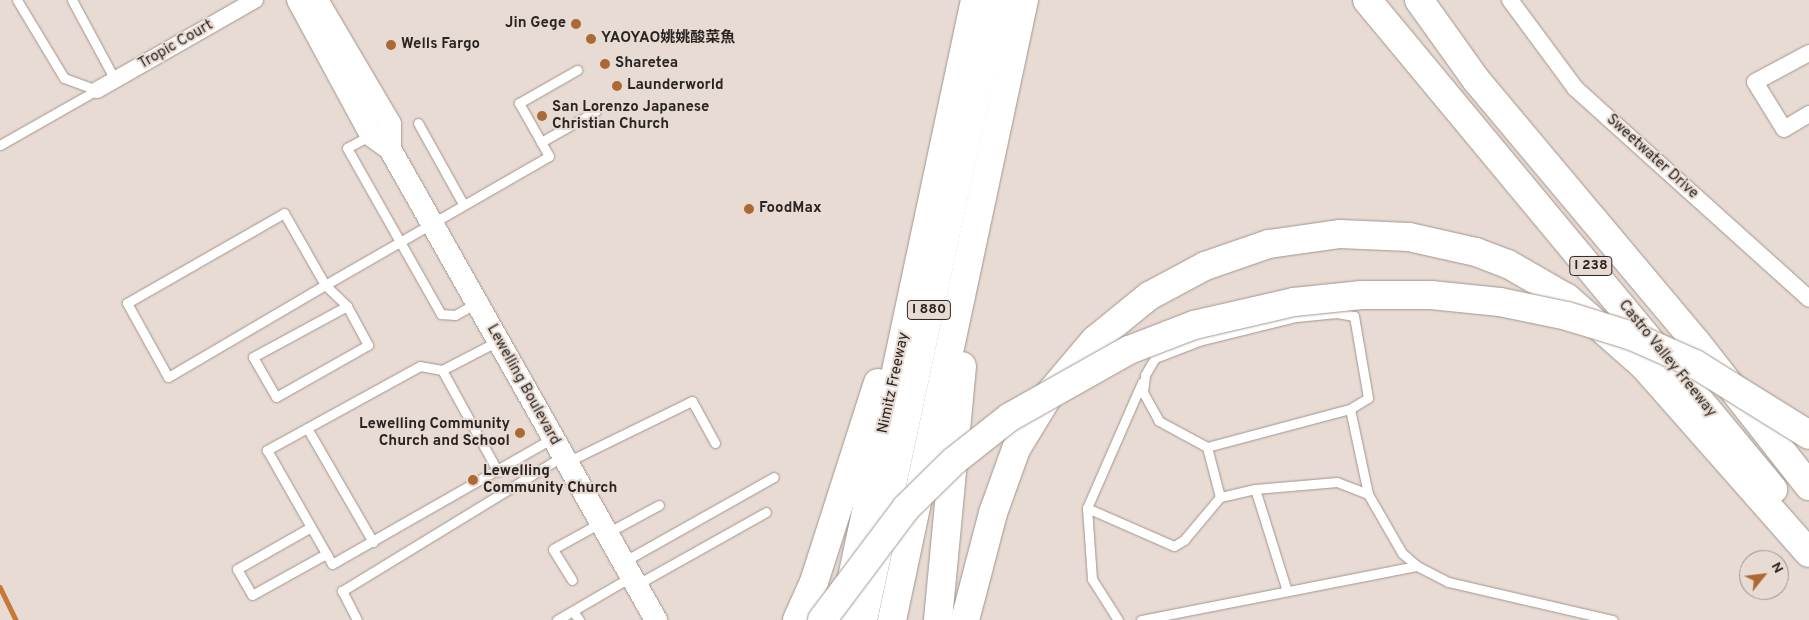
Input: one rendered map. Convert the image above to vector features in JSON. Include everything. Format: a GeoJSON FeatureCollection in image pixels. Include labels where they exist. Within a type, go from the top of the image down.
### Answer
{"type":"FeatureCollection","features":[{"type":"Feature","properties":{"kind":"highway","name":"Nimitz Freeway"},"geometry":{"type":"LineString","coordinates":[[843,620],[975,0]]}},
{"type":"Feature","properties":{"kind":"highway","name":"I 880"},"geometry":{"type":"LineString","coordinates":[[863,620],[996,0]]}},
{"type":"Feature","properties":{"kind":"highway","name":"I 880"},"geometry":{"type":"LineString","coordinates":[[892,620],[1024,0]]}},
{"type":"Feature","properties":{"kind":"highway","name":"Castro Valley Freeway"},"geometry":{"type":"LineString","coordinates":[[1366,0],[1596,271],[1809,537]]}},
{"type":"Feature","properties":{"kind":"highway","name":"I 238"},"geometry":{"type":"LineString","coordinates":[[1419,0],[1477,80],[1691,336],[1809,486]]}},
{"type":"Feature","properties":{"kind":"highway"},"geometry":{"type":"LineString","coordinates":[[797,620],[814,582],[877,388],[913,223],[956,89]]}},
{"type":"Feature","properties":{"kind":"highway"},"geometry":{"type":"LineString","coordinates":[[938,620],[980,206]]}},
{"type":"Feature","properties":{"kind":"highway"},"geometry":{"type":"LineString","coordinates":[[966,620],[993,513],[1016,449],[1050,393],[1095,340],[1149,296],[1205,266],[1269,244],[1340,234],[1409,237],[1476,252],[1508,264],[1568,298],[1644,366],[1809,554]]}},
{"type":"Feature","properties":{"kind":"highway"},"geometry":{"type":"LineString","coordinates":[[822,620],[906,508],[954,461],[1010,417],[1129,350],[1194,326],[1277,305],[1362,295],[1431,295],[1559,314],[1632,336],[1695,364],[1809,435]]}},
{"type":"Feature","properties":{"kind":"main road","name":"Lewelling Boulevard"},"geometry":{"type":"LineString","coordinates":[[298,0],[371,135],[390,149],[656,620]]}},
{"type":"Feature","properties":{"kind":"main road","name":"Lewelling Boulevard"},"geometry":{"type":"LineString","coordinates":[[317,0],[390,124],[390,149]]}},
{"type":"Feature","properties":{"kind":"street","name":"Tropic Court"},"geometry":{"type":"LineString","coordinates":[[97,90],[255,0]]}},
{"type":"Feature","properties":{"kind":"street","name":"Sweetwater Drive"},"geometry":{"type":"LineString","coordinates":[[1510,0],[1575,88],[1809,299]]}},
{"type":"Feature","properties":{"kind":"street"},"geometry":{"type":"LineString","coordinates":[[1809,53],[1755,82],[1784,129],[1809,114]]}},
{"type":"Feature","properties":{"kind":"lane"},"geometry":{"type":"LineString","coordinates":[[17,0],[64,78],[97,90]]}},
{"type":"Feature","properties":{"kind":"lane"},"geometry":{"type":"LineString","coordinates":[[72,0],[115,80]]}},
{"type":"Feature","properties":{"kind":"lane"},"geometry":{"type":"LineString","coordinates":[[347,306],[253,357],[276,396],[368,345],[347,306],[325,285],[284,213],[127,303],[168,377],[325,285],[433,226],[463,204],[548,156],[519,103],[577,70]]}},
{"type":"Feature","properties":{"kind":"lane"},"geometry":{"type":"LineString","coordinates":[[0,145],[97,90]]}},
{"type":"Feature","properties":{"kind":"lane"},"geometry":{"type":"LineString","coordinates":[[540,142],[596,110]]}},
{"type":"Feature","properties":{"kind":"lane"},"geometry":{"type":"LineString","coordinates":[[418,123],[463,204]]}},
{"type":"Feature","properties":{"kind":"lane"},"geometry":{"type":"LineString","coordinates":[[371,135],[347,148],[441,314],[456,315],[477,303]]}},
{"type":"Feature","properties":{"kind":"lane"},"geometry":{"type":"LineString","coordinates":[[1118,620],[1092,579],[1087,508],[1145,375],[1155,358],[1199,341],[1296,317],[1337,312],[1354,316],[1359,327],[1368,398],[1350,410],[1208,447],[1160,421],[1143,392],[1145,375]]}},
{"type":"Feature","properties":{"kind":"lane"},"geometry":{"type":"LineString","coordinates":[[498,340],[442,370],[420,366],[267,450],[332,564],[498,472],[561,452],[692,401],[714,443]]}},
{"type":"Feature","properties":{"kind":"lane"},"geometry":{"type":"LineString","coordinates":[[442,370],[498,472]]}},
{"type":"Feature","properties":{"kind":"lane"},"geometry":{"type":"LineString","coordinates":[[1350,410],[1368,494],[1402,553],[1417,566],[1448,582],[1612,620]]}},
{"type":"Feature","properties":{"kind":"lane"},"geometry":{"type":"LineString","coordinates":[[307,428],[373,542]]}},
{"type":"Feature","properties":{"kind":"lane"},"geometry":{"type":"LineString","coordinates":[[1208,447],[1220,497]]}},
{"type":"Feature","properties":{"kind":"lane"},"geometry":{"type":"LineString","coordinates":[[358,620],[342,591],[561,452]]}},
{"type":"Feature","properties":{"kind":"lane"},"geometry":{"type":"LineString","coordinates":[[557,620],[630,575],[774,477]]}},
{"type":"Feature","properties":{"kind":"lane"},"geometry":{"type":"LineString","coordinates":[[1087,508],[1174,546],[1184,540],[1220,497],[1255,489],[1337,482],[1368,494]]}},
{"type":"Feature","properties":{"kind":"lane"},"geometry":{"type":"LineString","coordinates":[[1255,489],[1286,588]]}},
{"type":"Feature","properties":{"kind":"lane"},"geometry":{"type":"LineString","coordinates":[[572,580],[553,549],[659,505]]}},
{"type":"Feature","properties":{"kind":"lane"},"geometry":{"type":"LineString","coordinates":[[630,575],[766,512]]}},
{"type":"Feature","properties":{"kind":"lane"},"geometry":{"type":"LineString","coordinates":[[311,527],[237,569],[252,595],[326,554]]}},
{"type":"Feature","properties":{"kind":"lane"},"geometry":{"type":"LineString","coordinates":[[1141,620],[1286,588],[1417,566]]}},
{"type":"Feature","properties":{"kind":"lane"},"geometry":{"type":"LineString","coordinates":[[573,611],[579,620]]}},
{"type":"Feature","properties":{"kind":"waterway"},"geometry":{"type":"LineString","coordinates":[[0,587],[16,620]]}},
{"type":"Feature","properties":{"kind":"place","name":"Jin Gege"},"geometry":{"type":"Point","coordinates":[576,24]}},
{"type":"Feature","properties":{"kind":"place","name":"YAOYAO姚姚酸菜魚"},"geometry":{"type":"Point","coordinates":[591,39]}},
{"type":"Feature","properties":{"kind":"place","name":"Wells Fargo"},"geometry":{"type":"Point","coordinates":[391,45]}},
{"type":"Feature","properties":{"kind":"place","name":"Sharetea"},"geometry":{"type":"Point","coordinates":[605,64]}},
{"type":"Feature","properties":{"kind":"place","name":"Launderworld"},"geometry":{"type":"Point","coordinates":[617,86]}},
{"type":"Feature","properties":{"kind":"place","name":"San Lorenzo Japanese Christian Church"},"geometry":{"type":"Point","coordinates":[542,116]}},
{"type":"Feature","properties":{"kind":"place","name":"FoodMax"},"geometry":{"type":"Point","coordinates":[749,209]}},
{"type":"Feature","properties":{"kind":"place","name":"Lewelling Community Church and School"},"geometry":{"type":"Point","coordinates":[520,433]}},
{"type":"Feature","properties":{"kind":"place","name":"Lewelling Community Church"},"geometry":{"type":"Point","coordinates":[473,480]}}]}
